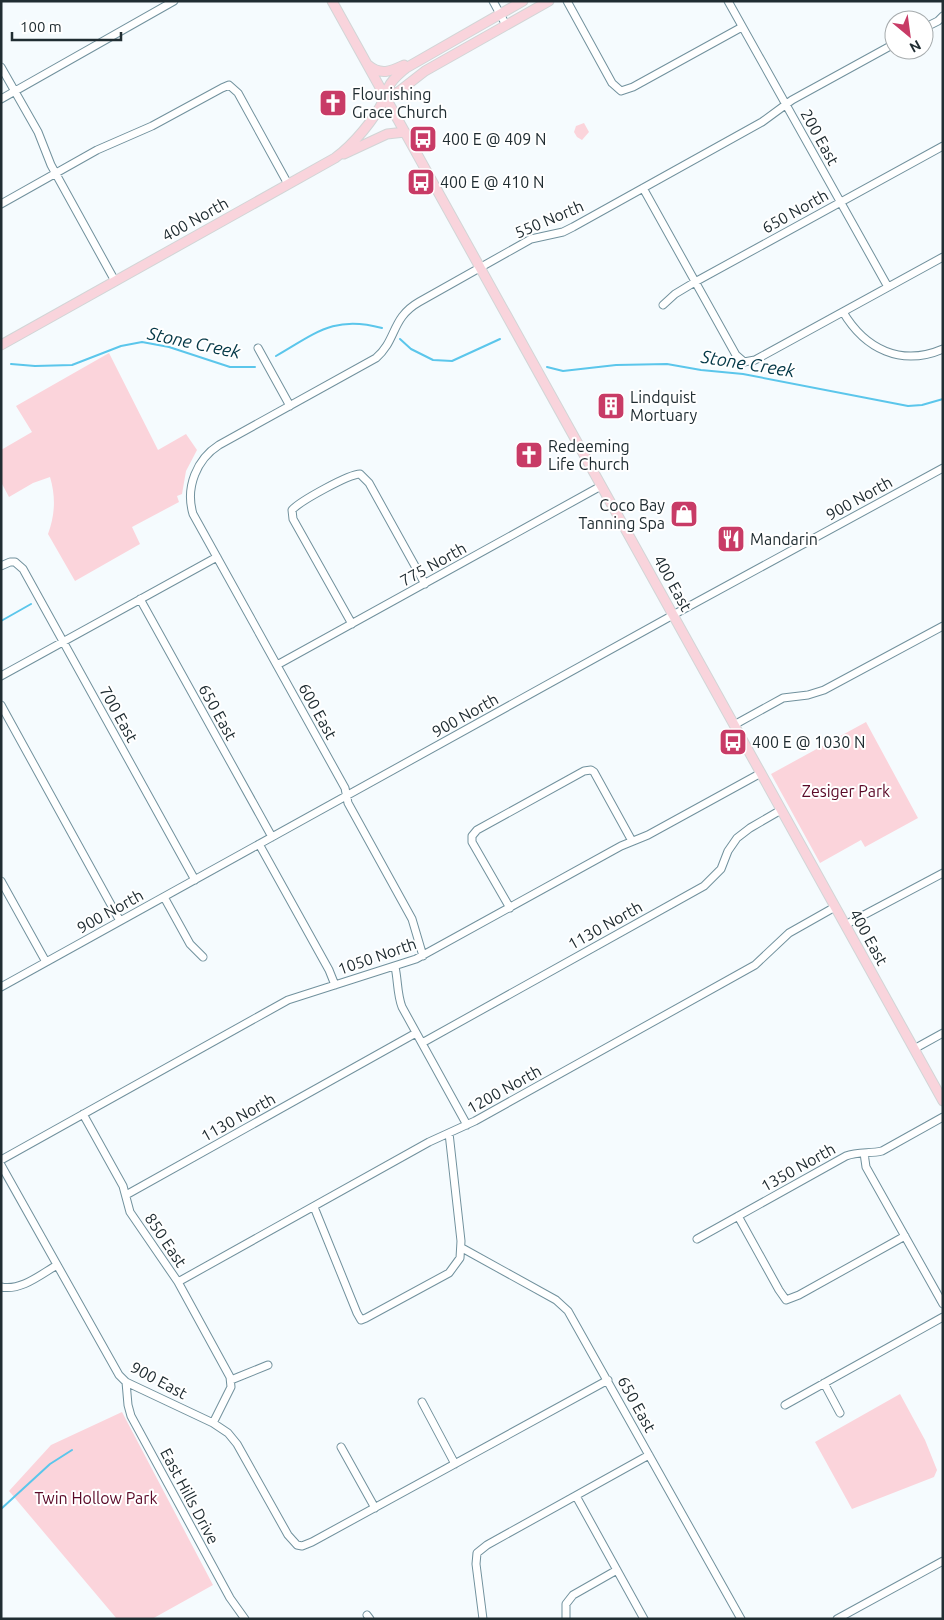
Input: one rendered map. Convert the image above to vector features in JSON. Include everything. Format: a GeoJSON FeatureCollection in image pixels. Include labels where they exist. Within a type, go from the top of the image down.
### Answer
{"type":"FeatureCollection","features":[{"type":"Feature","properties":{"kind":"main road","name":"400 East"},"geometry":{"type":"LineString","coordinates":[[332,1],[943,1101]]}},
{"type":"Feature","properties":{"kind":"main road","name":"400 North"},"geometry":{"type":"LineString","coordinates":[[1,345],[335,158],[358,136],[385,97],[387,88],[406,68],[523,1]]}},
{"type":"Feature","properties":{"kind":"main road","name":"400 North"},"geometry":{"type":"LineString","coordinates":[[385,97],[398,92],[425,71],[549,1]]}},
{"type":"Feature","properties":{"kind":"main road"},"geometry":{"type":"LineString","coordinates":[[368,65],[380,72],[388,72],[419,59]]}},
{"type":"Feature","properties":{"kind":"main road"},"geometry":{"type":"LineString","coordinates":[[335,158],[387,134],[405,132]]}},
{"type":"Feature","properties":{"kind":"street"},"geometry":{"type":"LineString","coordinates":[[1,99],[174,1]]}},
{"type":"Feature","properties":{"kind":"street"},"geometry":{"type":"LineString","coordinates":[[493,1],[506,25]]}},
{"type":"Feature","properties":{"kind":"street"},"geometry":{"type":"LineString","coordinates":[[566,1],[612,83],[621,91],[633,87],[742,26]]}},
{"type":"Feature","properties":{"kind":"street"},"geometry":{"type":"LineString","coordinates":[[729,3],[737,1]]}},
{"type":"Feature","properties":{"kind":"street","name":"200 East"},"geometry":{"type":"LineString","coordinates":[[729,3],[888,287]]}},
{"type":"Feature","properties":{"kind":"street","name":"550 North"},"geometry":{"type":"LineString","coordinates":[[194,480],[202,460],[215,448],[376,358],[387,346],[398,322],[409,308],[531,239],[568,230],[762,122],[786,104],[884,50]]}},
{"type":"Feature","properties":{"kind":"street"},"geometry":{"type":"LineString","coordinates":[[1,67],[38,132],[45,152],[56,173],[116,280]]}},
{"type":"Feature","properties":{"kind":"street"},"geometry":{"type":"LineString","coordinates":[[1,204],[97,150],[152,126],[229,85],[238,93],[288,184]]}},
{"type":"Feature","properties":{"kind":"street","name":"650 North"},"geometry":{"type":"LineString","coordinates":[[663,304],[695,282],[943,146]]}},
{"type":"Feature","properties":{"kind":"street"},"geometry":{"type":"LineString","coordinates":[[643,188],[736,355],[744,362],[755,360],[943,257]]}},
{"type":"Feature","properties":{"kind":"street"},"geometry":{"type":"LineString","coordinates":[[843,312],[853,328],[866,341],[888,352],[903,356],[926,355],[943,349]]}},
{"type":"Feature","properties":{"kind":"street"},"geometry":{"type":"LineString","coordinates":[[258,348],[290,406]]}},
{"type":"Feature","properties":{"kind":"street","name":"900 North"},"geometry":{"type":"LineString","coordinates":[[1,987],[673,615],[943,468]]}},
{"type":"Feature","properties":{"kind":"street"},"geometry":{"type":"LineString","coordinates":[[352,624],[294,519],[292,510],[299,504],[348,477],[360,474],[368,483],[425,584]]}},
{"type":"Feature","properties":{"kind":"street","name":"600 East"},"geometry":{"type":"LineString","coordinates":[[194,480],[191,494],[192,509],[345,788],[348,802],[412,919],[423,956]]}},
{"type":"Feature","properties":{"kind":"street","name":"775 North"},"geometry":{"type":"LineString","coordinates":[[277,665],[602,486]]}},
{"type":"Feature","properties":{"kind":"street"},"geometry":{"type":"LineString","coordinates":[[1,676],[217,557]]}},
{"type":"Feature","properties":{"kind":"street","name":"700 East"},"geometry":{"type":"LineString","coordinates":[[1,566],[12,561],[17,562],[24,569],[195,880]]}},
{"type":"Feature","properties":{"kind":"street","name":"650 East"},"geometry":{"type":"LineString","coordinates":[[140,600],[272,837]]}},
{"type":"Feature","properties":{"kind":"street"},"geometry":{"type":"LineString","coordinates":[[734,725],[783,698],[814,694],[824,690],[943,626]]}},
{"type":"Feature","properties":{"kind":"street"},"geometry":{"type":"LineString","coordinates":[[1,705],[120,921]]}},
{"type":"Feature","properties":{"kind":"street"},"geometry":{"type":"LineString","coordinates":[[510,908],[472,842],[472,836],[477,830],[584,771],[591,770],[595,774],[632,841]]}},
{"type":"Feature","properties":{"kind":"street","name":"1050 North"},"geometry":{"type":"LineString","coordinates":[[1,1160],[288,1000],[395,967],[423,956],[632,841],[648,835],[761,773]]}},
{"type":"Feature","properties":{"kind":"street","name":"1130 North"},"geometry":{"type":"LineString","coordinates":[[422,1043],[704,886],[721,869],[728,852],[738,838],[750,828],[781,810]]}},
{"type":"Feature","properties":{"kind":"street"},"geometry":{"type":"LineString","coordinates":[[259,844],[329,970],[335,985]]}},
{"type":"Feature","properties":{"kind":"street"},"geometry":{"type":"LineString","coordinates":[[845,925],[942,874]]}},
{"type":"Feature","properties":{"kind":"street"},"geometry":{"type":"LineString","coordinates":[[1,881],[46,962]]}},
{"type":"Feature","properties":{"kind":"street"},"geometry":{"type":"LineString","coordinates":[[164,897],[190,944],[203,957]]}},
{"type":"Feature","properties":{"kind":"street","name":"1200 North"},"geometry":{"type":"LineString","coordinates":[[178,1282],[448,1133],[467,1125],[755,965],[790,933],[835,907]]}},
{"type":"Feature","properties":{"kind":"street"},"geometry":{"type":"LineString","coordinates":[[395,967],[400,1002],[467,1125]]}},
{"type":"Feature","properties":{"kind":"street","name":"1130 North"},"geometry":{"type":"LineString","coordinates":[[126,1195],[416,1033]]}},
{"type":"Feature","properties":{"kind":"street"},"geometry":{"type":"LineString","coordinates":[[914,1049],[943,1033]]}},
{"type":"Feature","properties":{"kind":"street","name":"850 East"},"geometry":{"type":"LineString","coordinates":[[83,1114],[118,1177],[126,1195],[130,1212],[178,1282],[231,1380]]}},
{"type":"Feature","properties":{"kind":"street","name":"1350 North"},"geometry":{"type":"LineString","coordinates":[[697,1239],[846,1156],[882,1151],[943,1117]]}},
{"type":"Feature","properties":{"kind":"street"},"geometry":{"type":"LineString","coordinates":[[314,1207],[361,1320],[449,1273],[457,1264],[462,1248],[448,1133]]}},
{"type":"Feature","properties":{"kind":"street"},"geometry":{"type":"LineString","coordinates":[[864,1153],[866,1167],[943,1304]]}},
{"type":"Feature","properties":{"kind":"street","name":"900 East"},"geometry":{"type":"LineString","coordinates":[[1,1165],[114,1367],[126,1382],[213,1423],[228,1433],[235,1440],[288,1535],[298,1545],[302,1546],[312,1542],[375,1508]]}},
{"type":"Feature","properties":{"kind":"street"},"geometry":{"type":"LineString","coordinates":[[738,1216],[786,1300],[799,1295],[905,1236]]}},
{"type":"Feature","properties":{"kind":"street","name":"650 East"},"geometry":{"type":"LineString","coordinates":[[462,1248],[561,1303],[571,1315],[741,1619]]}},
{"type":"Feature","properties":{"kind":"street"},"geometry":{"type":"LineString","coordinates":[[1,1287],[11,1289],[18,1287],[57,1265]]}},
{"type":"Feature","properties":{"kind":"street"},"geometry":{"type":"LineString","coordinates":[[785,1404],[943,1317]]}},
{"type":"Feature","properties":{"kind":"street"},"geometry":{"type":"LineString","coordinates":[[213,1423],[230,1387],[231,1380],[268,1365]]}},
{"type":"Feature","properties":{"kind":"street"},"geometry":{"type":"LineString","coordinates":[[341,1447],[375,1508],[608,1380]]}},
{"type":"Feature","properties":{"kind":"street","name":"East Hills Drive"},"geometry":{"type":"LineString","coordinates":[[126,1382],[131,1416],[230,1598],[244,1619]]}},
{"type":"Feature","properties":{"kind":"street"},"geometry":{"type":"LineString","coordinates":[[824,1383],[840,1413]]}},
{"type":"Feature","properties":{"kind":"street"},"geometry":{"type":"LineString","coordinates":[[422,1402],[455,1464]]}},
{"type":"Feature","properties":{"kind":"street"},"geometry":{"type":"LineString","coordinates":[[483,1619],[476,1564],[477,1553],[487,1545],[649,1455]]}},
{"type":"Feature","properties":{"kind":"street"},"geometry":{"type":"LineString","coordinates":[[576,1496],[644,1619]]}},
{"type":"Feature","properties":{"kind":"street"},"geometry":{"type":"LineString","coordinates":[[836,1619],[943,1560]]}},
{"type":"Feature","properties":{"kind":"street"},"geometry":{"type":"LineString","coordinates":[[566,1619],[565,1609],[573,1595],[617,1570]]}},
{"type":"Feature","properties":{"kind":"green space"},"geometry":{"type":"Polygon","coordinates":[[[584,123],[589,132],[582,140],[574,132],[576,126],[584,123]]]}},
{"type":"Feature","properties":{"kind":"green space"},"geometry":{"type":"Polygon","coordinates":[[[109,353],[158,450],[186,434],[197,450],[186,471],[182,494],[177,496],[179,502],[132,527],[140,544],[75,581],[48,534],[54,506],[50,477],[33,483],[9,497],[1,482],[1,450],[32,432],[16,406],[109,353]]]}},
{"type":"Feature","properties":{"kind":"green space","name":"Zesiger Park"},"geometry":{"type":"Polygon","coordinates":[[[866,722],[918,818],[865,847],[861,840],[820,863],[771,774],[866,722]]]}},
{"type":"Feature","properties":{"kind":"green space"},"geometry":{"type":"Polygon","coordinates":[[[900,1394],[925,1440],[937,1470],[934,1477],[852,1509],[815,1442],[900,1394]]]}},
{"type":"Feature","properties":{"kind":"green space","name":"Twin Hollow Park"},"geometry":{"type":"Polygon","coordinates":[[[122,1412],[213,1585],[152,1619],[117,1619],[9,1491],[51,1445],[122,1412]]]}},
{"type":"Feature","properties":{"kind":"waterway","name":"Stone Creek"},"geometry":{"type":"LineString","coordinates":[[276,356],[326,328],[351,324],[382,328]]}},
{"type":"Feature","properties":{"kind":"waterway","name":"Stone Creek"},"geometry":{"type":"LineString","coordinates":[[400,339],[411,349],[433,360],[452,361],[500,339]]}},
{"type":"Feature","properties":{"kind":"waterway","name":"Stone Creek"},"geometry":{"type":"LineString","coordinates":[[11,364],[35,366],[72,365],[121,346],[142,342],[169,347],[230,367],[255,367]]}},
{"type":"Feature","properties":{"kind":"waterway","name":"Stone Creek"},"geometry":{"type":"LineString","coordinates":[[547,367],[563,371],[616,365],[667,364],[701,370],[743,374],[908,406],[922,405],[943,399]]}},
{"type":"Feature","properties":{"kind":"waterway"},"geometry":{"type":"LineString","coordinates":[[1,621],[31,604]]}},
{"type":"Feature","properties":{"kind":"waterway"},"geometry":{"type":"LineString","coordinates":[[1,1509],[50,1464],[72,1450]]}},
{"type":"Feature","properties":{"kind":"place","name":"Flourishing Grace Church"},"geometry":{"type":"Point","coordinates":[333,103]}},
{"type":"Feature","properties":{"kind":"place","name":"400 E @ 409 N"},"geometry":{"type":"Point","coordinates":[423,139]}},
{"type":"Feature","properties":{"kind":"place","name":"400 E @ 410 N"},"geometry":{"type":"Point","coordinates":[421,182]}},
{"type":"Feature","properties":{"kind":"place","name":"Lindquist Mortuary"},"geometry":{"type":"Point","coordinates":[611,406]}},
{"type":"Feature","properties":{"kind":"place","name":"Redeeming Life Church"},"geometry":{"type":"Point","coordinates":[529,455]}},
{"type":"Feature","properties":{"kind":"place","name":"Coco Bay Tanning Spa"},"geometry":{"type":"Point","coordinates":[684,514]}},
{"type":"Feature","properties":{"kind":"place","name":"Mandarin"},"geometry":{"type":"Point","coordinates":[731,539]}},
{"type":"Feature","properties":{"kind":"place","name":"400 E @ 1030 N"},"geometry":{"type":"Point","coordinates":[733,742]}}]}
